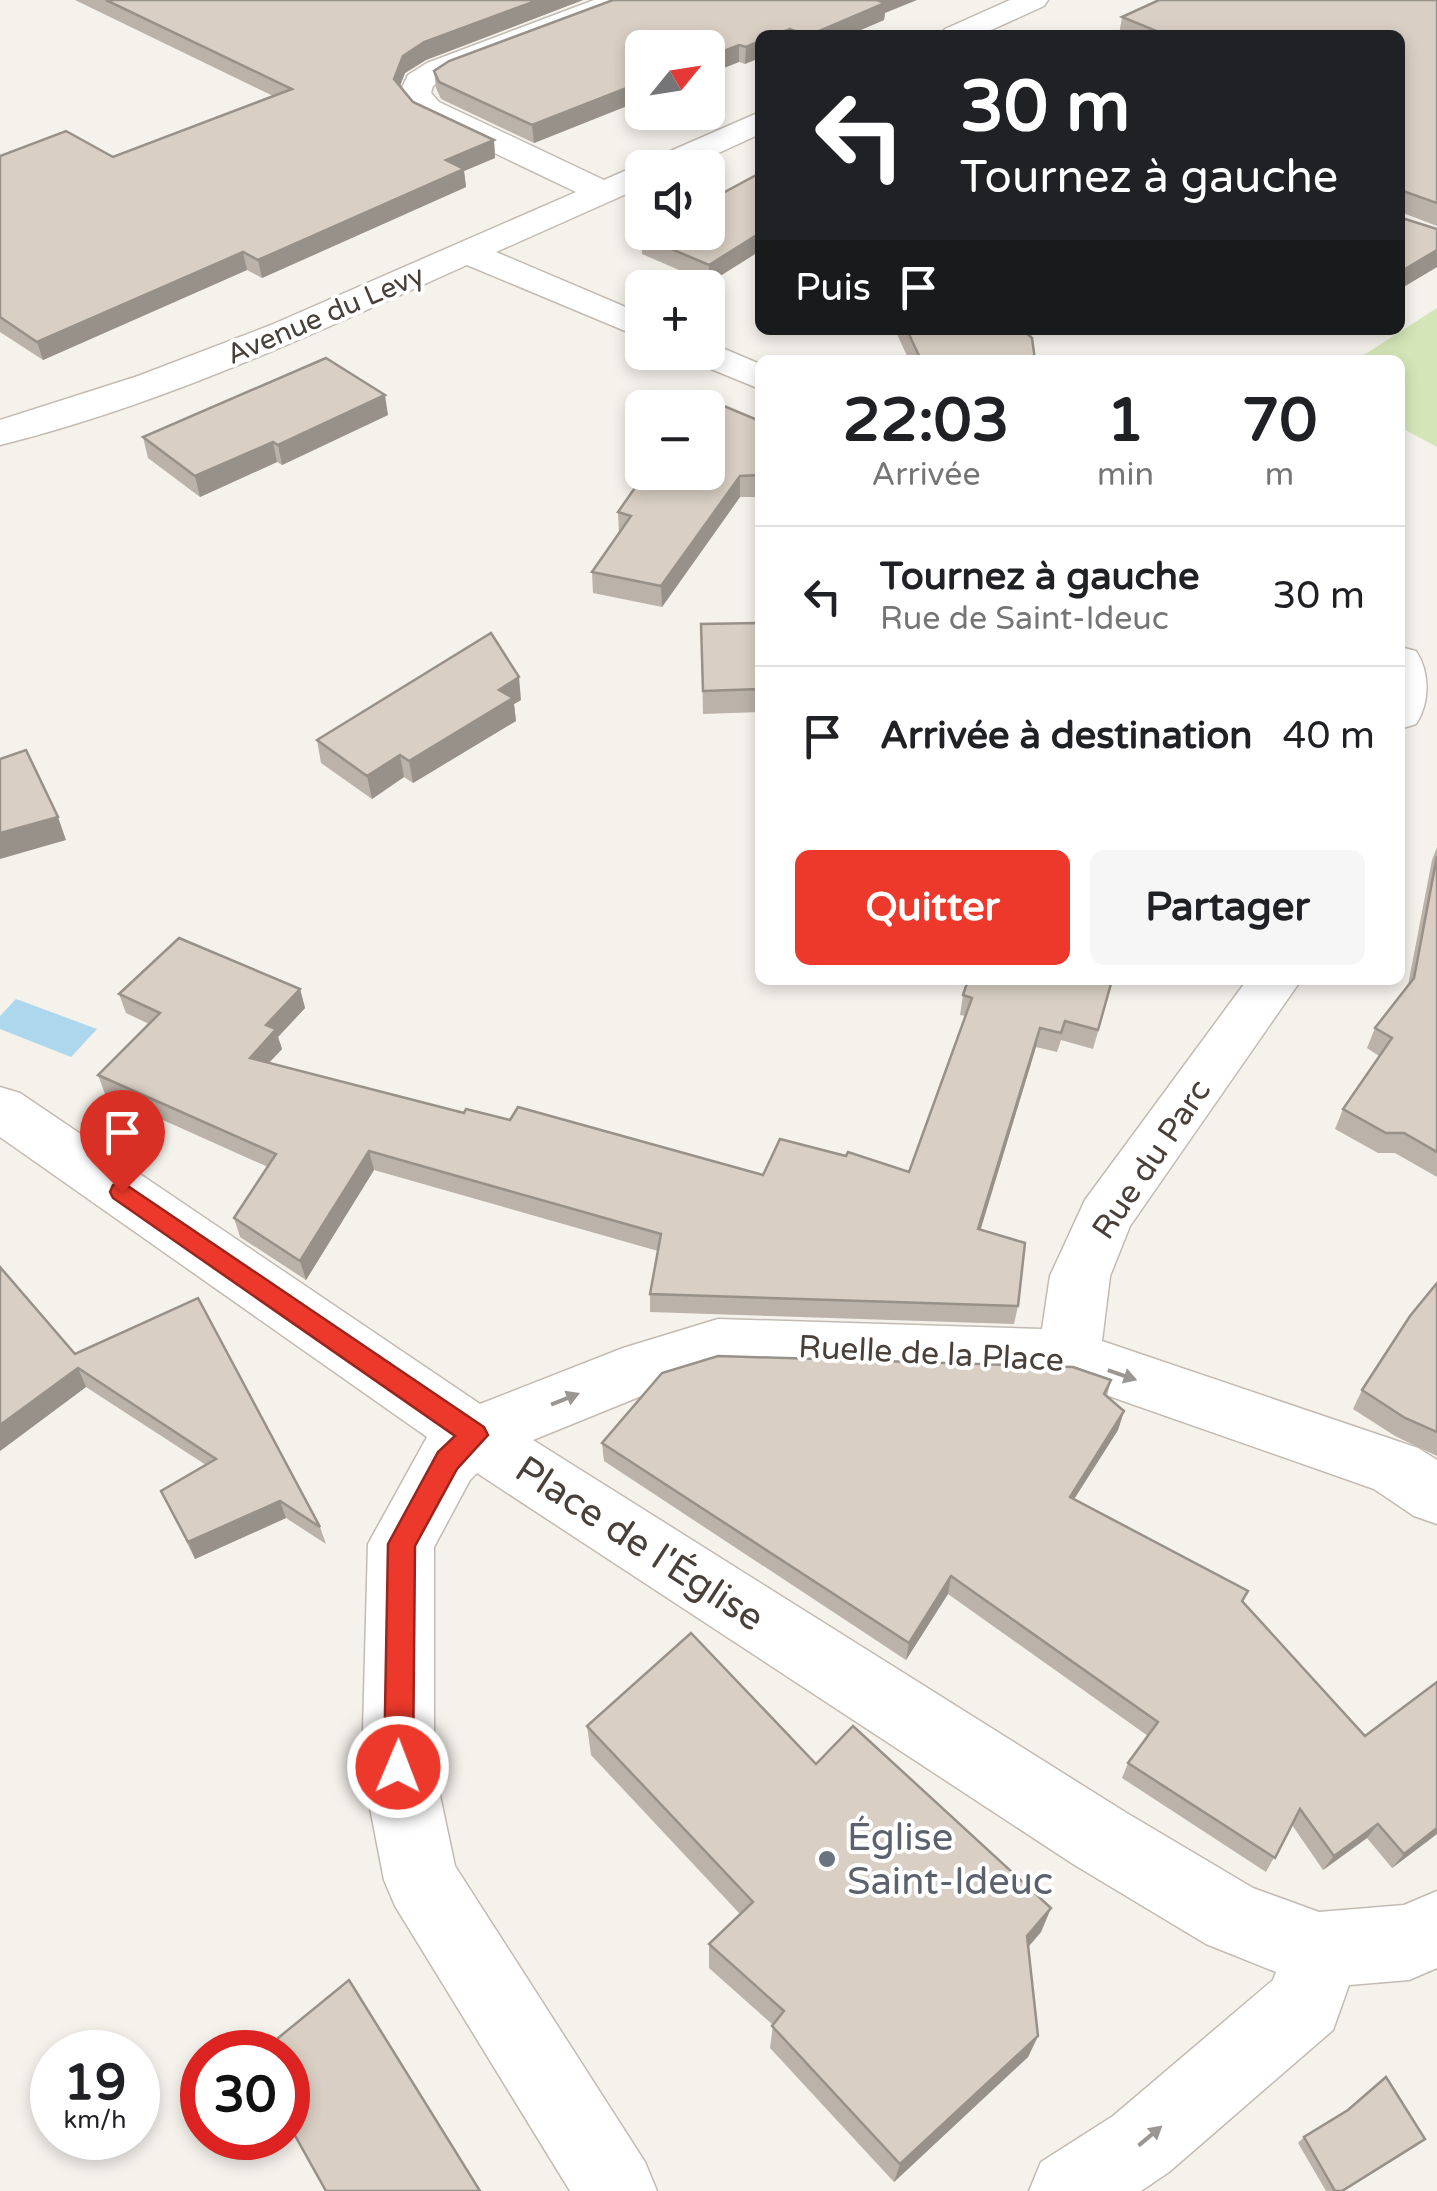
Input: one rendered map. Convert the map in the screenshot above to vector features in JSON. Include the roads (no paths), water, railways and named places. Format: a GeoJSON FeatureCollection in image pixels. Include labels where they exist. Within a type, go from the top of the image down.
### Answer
{"type":"FeatureCollection","features":[{"type":"Feature","properties":{"kind":"street"},"geometry":{"type":"LineString","coordinates":[[602,192],[428,109],[415,94],[419,82],[438,69],[621,0]]}},
{"type":"Feature","properties":{"kind":"street"},"geometry":{"type":"LineString","coordinates":[[965,30],[1034,0]]}},
{"type":"Feature","properties":{"kind":"street"},"geometry":{"type":"LineString","coordinates":[[698,150],[755,124]]}},
{"type":"Feature","properties":{"kind":"street","name":"Avenue du Levy"},"geometry":{"type":"LineString","coordinates":[[16,427],[151,384],[284,333],[625,182]]}},
{"type":"Feature","properties":{"kind":"street"},"geometry":{"type":"LineString","coordinates":[[468,253],[625,320]]}},
{"type":"Feature","properties":{"kind":"street"},"geometry":{"type":"LineString","coordinates":[[725,362],[755,376]]}},
{"type":"Feature","properties":{"kind":"street"},"geometry":{"type":"LineString","coordinates":[[7,393],[16,427]]}},
{"type":"Feature","properties":{"kind":"street","name":"Rue du Parc"},"geometry":{"type":"LineString","coordinates":[[1069,1356],[1080,1276],[1105,1216],[1271,985]]}},
{"type":"Feature","properties":{"kind":"street","name":"Place de l'Église"},"geometry":{"type":"LineString","coordinates":[[0,1108],[474,1435],[1098,1838],[1232,1918],[1319,1950],[1409,1942],[1437,1928]]}},
{"type":"Feature","properties":{"kind":"street","name":"Ruelle de la Place"},"geometry":{"type":"LineString","coordinates":[[474,1435],[645,1366],[718,1345],[1069,1356],[1395,1468],[1437,1496]]}},
{"type":"Feature","properties":{"kind":"street"},"geometry":{"type":"LineString","coordinates":[[474,1435],[447,1460],[402,1544],[398,1767],[422,1880],[616,2191]]}},
{"type":"Feature","properties":{"kind":"street"},"geometry":{"type":"LineString","coordinates":[[1070,2191],[1141,2144],[1306,2002],[1319,1950]]}},
{"type":"Feature","properties":{"kind":"water"},"geometry":{"type":"Polygon","coordinates":[[[16,999],[97,1029],[71,1057],[0,1029],[0,1016],[16,999]]]}},
{"type":"Feature","properties":{"kind":"place","name":"Église Saint-Ideuc"},"geometry":{"type":"Point","coordinates":[827,1859]}}]}
